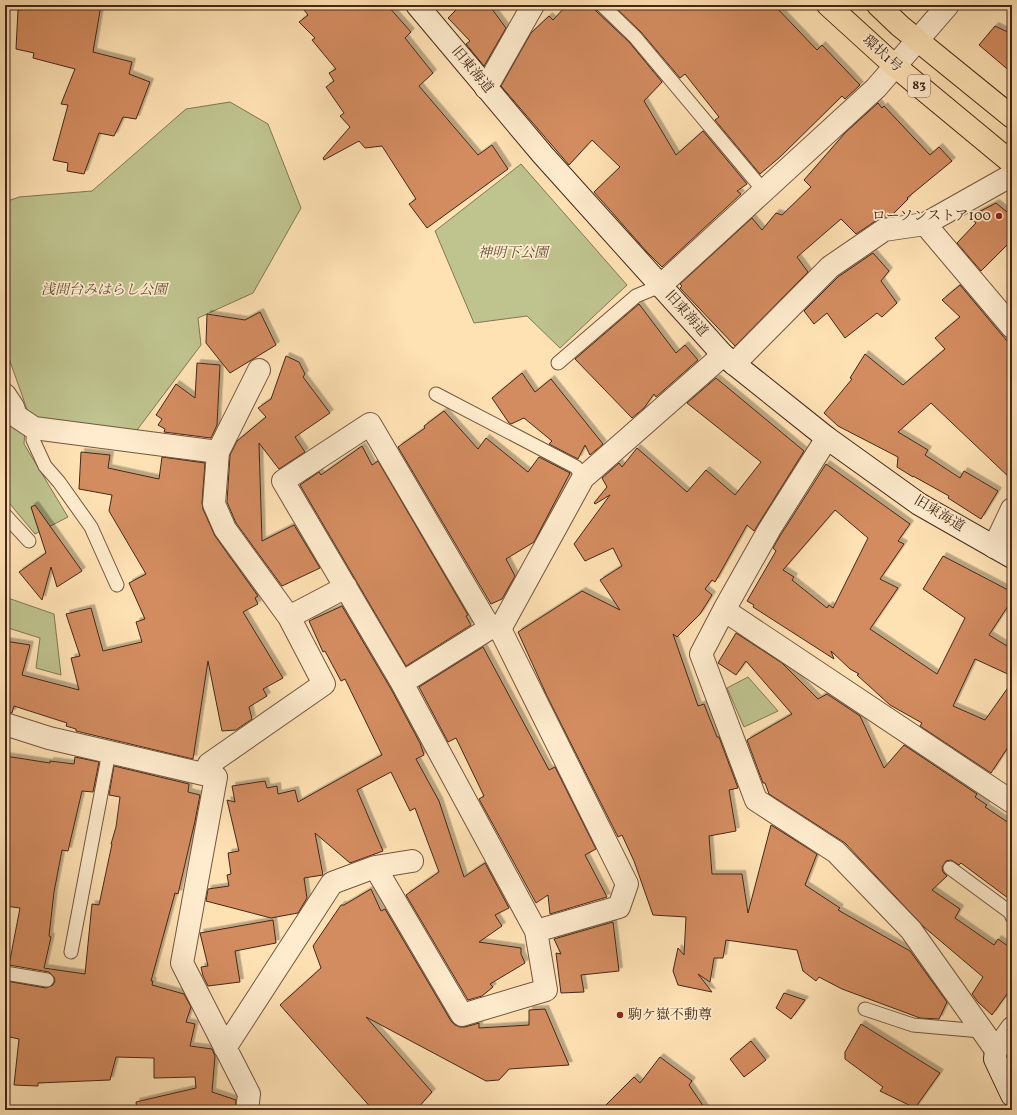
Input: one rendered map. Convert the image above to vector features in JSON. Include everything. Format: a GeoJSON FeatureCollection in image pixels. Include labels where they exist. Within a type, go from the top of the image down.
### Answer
{"type":"FeatureCollection","features":[{"type":"Feature","properties":{"kind":"main road","name":"環状1号"},"geometry":{"type":"LineString","coordinates":[[828,5],[895,66],[1012,163]]}},
{"type":"Feature","properties":{"kind":"main road","name":"83"},"geometry":{"type":"LineString","coordinates":[[878,5],[918,40],[1012,117]]}},
{"type":"Feature","properties":{"kind":"street","name":"旧東海道"},"geometry":{"type":"LineString","coordinates":[[417,5],[542,155],[728,359],[827,438],[919,504],[1003,552]]}},
{"type":"Feature","properties":{"kind":"street"},"geometry":{"type":"LineString","coordinates":[[486,88],[533,5]]}},
{"type":"Feature","properties":{"kind":"street"},"geometry":{"type":"LineString","coordinates":[[660,286],[876,88],[948,5]]}},
{"type":"Feature","properties":{"kind":"street"},"geometry":{"type":"LineString","coordinates":[[402,683],[495,628],[583,478],[728,359],[830,267],[884,230],[925,224],[1012,175]]}},
{"type":"Feature","properties":{"kind":"street"},"geometry":{"type":"LineString","coordinates":[[925,224],[1012,328]]}},
{"type":"Feature","properties":{"kind":"street"},"geometry":{"type":"LineString","coordinates":[[205,774],[209,764],[324,684],[289,617],[225,529],[214,504],[218,452],[259,370]]}},
{"type":"Feature","properties":{"kind":"street"},"geometry":{"type":"LineString","coordinates":[[5,395],[13,407],[16,416],[34,428],[218,452]]}},
{"type":"Feature","properties":{"kind":"street"},"geometry":{"type":"LineString","coordinates":[[375,868],[462,1015],[546,990],[536,931],[488,847],[402,683],[283,480],[370,424],[495,628],[627,884],[619,907],[536,931]]}},
{"type":"Feature","properties":{"kind":"street"},"geometry":{"type":"LineString","coordinates":[[827,438],[769,530],[701,654],[756,800],[836,852],[911,930],[981,1031],[996,1050]]}},
{"type":"Feature","properties":{"kind":"street"},"geometry":{"type":"LineString","coordinates":[[1003,552],[1012,509]]}},
{"type":"Feature","properties":{"kind":"street"},"geometry":{"type":"LineString","coordinates":[[289,617],[346,587]]}},
{"type":"Feature","properties":{"kind":"street"},"geometry":{"type":"LineString","coordinates":[[724,610],[1012,802]]}},
{"type":"Feature","properties":{"kind":"street"},"geometry":{"type":"LineString","coordinates":[[5,724],[49,738],[216,777],[182,963],[249,1094],[245,1107]]}},
{"type":"Feature","properties":{"kind":"street"},"geometry":{"type":"LineString","coordinates":[[225,1048],[332,883],[375,868],[412,861]]}},
{"type":"Feature","properties":{"kind":"street"},"geometry":{"type":"LineString","coordinates":[[1012,1028],[996,1050],[995,1059],[1012,1095]]}},
{"type":"Feature","properties":{"kind":"lane"},"geometry":{"type":"LineString","coordinates":[[602,5],[635,37],[764,191]]}},
{"type":"Feature","properties":{"kind":"lane"},"geometry":{"type":"LineString","coordinates":[[558,362],[636,296],[660,286]]}},
{"type":"Feature","properties":{"kind":"lane"},"geometry":{"type":"LineString","coordinates":[[436,394],[576,467],[583,478]]}},
{"type":"Feature","properties":{"kind":"lane"},"geometry":{"type":"LineString","coordinates":[[34,428],[33,440],[45,466],[60,482],[91,527],[117,585]]}},
{"type":"Feature","properties":{"kind":"lane"},"geometry":{"type":"LineString","coordinates":[[5,515],[29,541]]}},
{"type":"Feature","properties":{"kind":"lane"},"geometry":{"type":"LineString","coordinates":[[71,952],[109,752]]}},
{"type":"Feature","properties":{"kind":"lane"},"geometry":{"type":"LineString","coordinates":[[950,868],[1011,913],[1012,917]]}},
{"type":"Feature","properties":{"kind":"lane"},"geometry":{"type":"LineString","coordinates":[[5,973],[47,980]]}},
{"type":"Feature","properties":{"kind":"lane"},"geometry":{"type":"LineString","coordinates":[[865,1009],[913,1025],[981,1031]]}},
{"type":"Feature","properties":{"kind":"green space","name":"浅間台みはらし公園"},"geometry":{"type":"Polygon","coordinates":[[[230,102],[268,124],[301,208],[253,293],[198,318],[201,345],[137,430],[50,422],[29,415],[5,347],[5,202],[19,197],[92,191],[186,109],[230,102]]]}},
{"type":"Feature","properties":{"kind":"green space","name":"神明下公園"},"geometry":{"type":"Polygon","coordinates":[[[521,164],[627,285],[560,348],[527,316],[474,323],[435,231],[521,164]]]}},
{"type":"Feature","properties":{"kind":"green space"},"geometry":{"type":"Polygon","coordinates":[[[5,402],[25,430],[24,444],[68,517],[35,534],[5,498],[5,402]]]}},
{"type":"Feature","properties":{"kind":"green space"},"geometry":{"type":"Polygon","coordinates":[[[5,597],[54,614],[61,675],[36,668],[40,638],[5,627],[5,597]]]}},
{"type":"Feature","properties":{"kind":"green space"},"geometry":{"type":"Polygon","coordinates":[[[748,677],[778,711],[744,727],[727,688],[748,677]]]}},
{"type":"Feature","properties":{"kind":"building"},"geometry":{"type":"Polygon","coordinates":[[[22,5],[101,5],[93,52],[132,62],[129,74],[150,82],[136,119],[123,117],[114,136],[99,133],[84,174],[67,171],[68,163],[53,160],[68,105],[61,104],[75,69],[33,58],[34,53],[16,49],[18,10],[21,10],[22,5]]]}},
{"type":"Feature","properties":{"kind":"building"},"geometry":{"type":"Polygon","coordinates":[[[300,5],[387,5],[411,32],[405,38],[433,73],[419,86],[478,155],[492,145],[508,169],[427,228],[409,204],[416,199],[382,146],[365,148],[359,141],[324,160],[323,158],[350,127],[340,116],[344,113],[326,87],[334,81],[329,73],[336,69],[312,40],[315,38],[299,22],[308,15],[300,5]]]}},
{"type":"Feature","properties":{"kind":"building"},"geometry":{"type":"Polygon","coordinates":[[[461,5],[489,5],[506,28],[484,66],[466,44],[470,41],[448,18],[461,5]]]}},
{"type":"Feature","properties":{"kind":"building"},"geometry":{"type":"Polygon","coordinates":[[[567,5],[594,5],[596,11],[629,42],[662,82],[644,101],[676,155],[703,131],[747,184],[737,191],[741,194],[662,267],[594,192],[620,167],[592,140],[569,165],[501,86],[531,33],[549,16],[553,20],[567,5]]]}},
{"type":"Feature","properties":{"kind":"building"},"geometry":{"type":"Polygon","coordinates":[[[613,5],[774,5],[817,50],[822,45],[860,85],[845,99],[842,96],[780,157],[760,174],[715,120],[719,117],[685,74],[680,78],[641,32],[613,5]]]}},
{"type":"Feature","properties":{"kind":"building"},"geometry":{"type":"Polygon","coordinates":[[[995,26],[1012,34],[1012,73],[979,45],[995,26]]]}},
{"type":"Feature","properties":{"kind":"building"},"geometry":{"type":"Polygon","coordinates":[[[878,103],[882,108],[884,106],[930,155],[939,147],[952,161],[907,198],[908,199],[890,217],[877,220],[856,234],[841,219],[797,257],[808,272],[735,346],[680,288],[682,286],[680,284],[752,218],[762,230],[776,213],[782,215],[811,187],[804,180],[845,133],[878,103]]]}},
{"type":"Feature","properties":{"kind":"building"},"geometry":{"type":"Polygon","coordinates":[[[996,203],[1012,216],[1012,240],[981,271],[957,243],[976,223],[969,217],[996,203]]]}},
{"type":"Feature","properties":{"kind":"building"},"geometry":{"type":"Polygon","coordinates":[[[873,253],[889,271],[881,281],[897,303],[882,317],[877,313],[845,338],[827,313],[814,324],[804,311],[838,277],[873,253]]]}},
{"type":"Feature","properties":{"kind":"building"},"geometry":{"type":"Polygon","coordinates":[[[960,285],[1012,347],[1012,480],[931,403],[898,432],[928,450],[925,455],[960,478],[964,471],[998,491],[981,519],[948,498],[949,496],[897,467],[898,457],[838,426],[824,413],[852,379],[850,378],[865,354],[903,385],[945,349],[935,338],[960,317],[942,300],[960,285]]]}},
{"type":"Feature","properties":{"kind":"building"},"geometry":{"type":"Polygon","coordinates":[[[639,304],[676,353],[685,345],[698,360],[656,397],[654,394],[644,408],[632,418],[575,359],[639,304]]]}},
{"type":"Feature","properties":{"kind":"building"},"geometry":{"type":"Polygon","coordinates":[[[260,312],[276,345],[230,373],[206,343],[207,314],[245,320],[260,312]]]}},
{"type":"Feature","properties":{"kind":"building"},"geometry":{"type":"Polygon","coordinates":[[[286,356],[299,362],[305,374],[303,377],[330,413],[295,437],[305,452],[279,469],[259,443],[262,541],[294,525],[320,568],[282,586],[236,523],[227,502],[230,455],[237,441],[266,417],[258,408],[271,399],[286,356]]]}},
{"type":"Feature","properties":{"kind":"building"},"geometry":{"type":"Polygon","coordinates":[[[197,363],[220,365],[217,425],[211,438],[164,432],[165,429],[158,425],[162,419],[156,415],[176,384],[195,398],[197,363]]]}},
{"type":"Feature","properties":{"kind":"building"},"geometry":{"type":"Polygon","coordinates":[[[522,373],[535,392],[551,379],[603,444],[590,455],[585,445],[578,459],[549,444],[552,441],[524,418],[511,424],[509,423],[492,398],[522,373]]]}},
{"type":"Feature","properties":{"kind":"building"},"geometry":{"type":"Polygon","coordinates":[[[716,378],[804,451],[754,531],[747,525],[715,582],[712,580],[705,589],[712,595],[700,614],[677,637],[673,634],[698,706],[704,704],[717,737],[719,737],[738,788],[729,790],[736,831],[709,836],[712,874],[742,874],[748,913],[771,825],[817,854],[805,885],[840,908],[838,910],[910,951],[947,1002],[939,1019],[920,1018],[842,989],[819,977],[816,981],[803,971],[797,950],[726,940],[723,958],[714,958],[710,982],[698,974],[712,992],[678,985],[673,971],[678,948],[684,955],[686,917],[653,915],[634,861],[622,835],[618,837],[547,696],[518,632],[582,591],[620,610],[600,580],[622,566],[613,548],[585,561],[574,544],[610,495],[595,504],[594,503],[607,487],[602,478],[619,463],[622,467],[637,448],[687,492],[706,470],[735,495],[761,462],[687,403],[716,378]]]}},
{"type":"Feature","properties":{"kind":"building"},"geometry":{"type":"Polygon","coordinates":[[[444,411],[478,449],[486,438],[528,472],[539,457],[570,473],[534,542],[506,559],[515,576],[502,599],[491,604],[398,447],[425,428],[424,426],[444,411]]]}},
{"type":"Feature","properties":{"kind":"building"},"geometry":{"type":"Polygon","coordinates":[[[362,446],[372,465],[378,461],[468,615],[466,616],[471,625],[406,666],[300,485],[319,472],[321,475],[362,446]]]}},
{"type":"Feature","properties":{"kind":"building"},"geometry":{"type":"Polygon","coordinates":[[[81,452],[110,455],[108,468],[159,479],[162,457],[205,463],[202,503],[203,509],[215,536],[258,596],[255,598],[258,604],[243,612],[283,678],[263,689],[267,696],[249,707],[252,719],[236,730],[222,731],[208,661],[193,759],[76,731],[76,729],[66,726],[67,723],[14,706],[12,713],[5,712],[5,641],[30,645],[22,675],[79,690],[71,658],[80,656],[66,614],[91,608],[103,651],[142,642],[136,622],[145,619],[129,583],[146,574],[109,511],[112,495],[79,489],[81,452]]]}},
{"type":"Feature","properties":{"kind":"building"},"geometry":{"type":"Polygon","coordinates":[[[826,464],[910,524],[898,541],[904,544],[880,579],[898,588],[870,629],[937,674],[965,618],[923,589],[943,556],[1012,592],[1012,600],[989,635],[1012,649],[1012,676],[975,659],[953,706],[985,720],[1012,682],[1012,741],[991,773],[920,726],[922,723],[890,705],[857,675],[859,674],[850,669],[831,651],[834,659],[753,607],[754,605],[747,601],[776,551],[773,548],[826,464]],[[835,510],[783,570],[794,577],[792,580],[827,608],[829,605],[833,608],[868,538],[835,510]]]}},
{"type":"Feature","properties":{"kind":"building"},"geometry":{"type":"Polygon","coordinates":[[[35,505],[82,571],[57,587],[51,567],[42,600],[19,572],[46,553],[31,507],[35,505]]]}},
{"type":"Feature","properties":{"kind":"building"},"geometry":{"type":"Polygon","coordinates":[[[342,606],[391,689],[420,743],[424,755],[416,759],[439,801],[464,877],[485,863],[509,908],[495,915],[502,926],[479,942],[521,948],[521,954],[525,963],[490,984],[493,987],[482,996],[468,1000],[406,895],[439,872],[415,808],[410,811],[391,772],[357,790],[383,851],[350,863],[315,833],[323,875],[304,878],[307,898],[298,913],[271,918],[206,901],[208,889],[229,886],[227,875],[231,874],[228,853],[239,851],[227,800],[235,802],[232,786],[265,781],[267,788],[277,786],[278,794],[295,790],[298,802],[382,755],[345,679],[341,681],[325,651],[323,652],[309,621],[342,606]]]}},
{"type":"Feature","properties":{"kind":"building"},"geometry":{"type":"Polygon","coordinates":[[[736,633],[782,663],[818,699],[827,694],[860,716],[884,768],[904,745],[977,794],[975,797],[987,805],[985,807],[1012,825],[1012,901],[961,863],[959,865],[951,860],[946,861],[942,867],[943,872],[947,876],[932,890],[960,909],[955,918],[994,945],[998,939],[1012,949],[1012,987],[992,1015],[972,994],[983,977],[924,927],[845,843],[769,794],[765,783],[763,783],[747,740],[792,714],[746,661],[736,675],[718,663],[736,633]]]}},
{"type":"Feature","properties":{"kind":"building"},"geometry":{"type":"Polygon","coordinates":[[[483,647],[549,770],[555,767],[596,849],[585,855],[607,897],[550,914],[548,895],[536,903],[479,799],[484,796],[456,738],[448,742],[419,687],[483,647]]]}},
{"type":"Feature","properties":{"kind":"building"},"geometry":{"type":"Polygon","coordinates":[[[5,756],[50,763],[50,761],[74,764],[75,757],[99,762],[93,792],[82,791],[68,851],[62,850],[54,892],[49,936],[51,937],[44,968],[85,974],[92,904],[99,905],[111,844],[116,827],[120,797],[109,795],[114,766],[189,784],[188,792],[200,795],[178,894],[175,893],[151,981],[153,981],[152,985],[184,994],[191,1007],[186,1022],[195,1024],[190,1046],[212,1049],[215,1056],[212,1092],[236,1100],[235,1110],[137,1110],[136,1102],[196,1088],[195,1077],[154,1078],[154,1058],[116,1057],[110,1080],[38,1083],[38,1086],[14,1085],[19,1039],[5,1036],[6,981],[46,988],[53,985],[55,981],[54,977],[49,972],[9,965],[20,908],[5,906],[5,756]]]}},
{"type":"Feature","properties":{"kind":"building"},"geometry":{"type":"Polygon","coordinates":[[[371,889],[381,911],[385,909],[451,1021],[455,1025],[465,1027],[479,1023],[479,1028],[529,1025],[529,1010],[545,1009],[569,1065],[509,1069],[499,1080],[486,1081],[366,1017],[432,1092],[416,1110],[373,1110],[280,1005],[321,968],[313,946],[341,905],[344,905],[371,889]]]}},
{"type":"Feature","properties":{"kind":"building"},"geometry":{"type":"Polygon","coordinates":[[[273,920],[276,943],[235,951],[240,982],[208,986],[203,976],[201,967],[208,966],[200,933],[273,920]]]}},
{"type":"Feature","properties":{"kind":"building"},"geometry":{"type":"Polygon","coordinates":[[[613,922],[619,971],[581,975],[584,992],[561,993],[556,953],[561,954],[554,939],[613,922]]]}},
{"type":"Feature","properties":{"kind":"building"},"geometry":{"type":"Polygon","coordinates":[[[784,993],[805,1000],[791,1019],[776,1008],[784,993]]]}},
{"type":"Feature","properties":{"kind":"building"},"geometry":{"type":"Polygon","coordinates":[[[861,1024],[940,1073],[915,1108],[880,1091],[883,1087],[845,1059],[845,1052],[861,1024]]]}},
{"type":"Feature","properties":{"kind":"building"},"geometry":{"type":"Polygon","coordinates":[[[751,1041],[766,1060],[744,1077],[730,1059],[751,1041]]]}},
{"type":"Feature","properties":{"kind":"building"},"geometry":{"type":"Polygon","coordinates":[[[660,1057],[692,1081],[689,1085],[706,1110],[601,1110],[634,1077],[640,1083],[660,1057]]]}},
{"type":"Feature","properties":{"kind":"place","name":"ローソンストア100"},"geometry":{"type":"Point","coordinates":[999,216]}},
{"type":"Feature","properties":{"kind":"place","name":"駒ケ嶽不動尊"},"geometry":{"type":"Point","coordinates":[620,1015]}}]}
